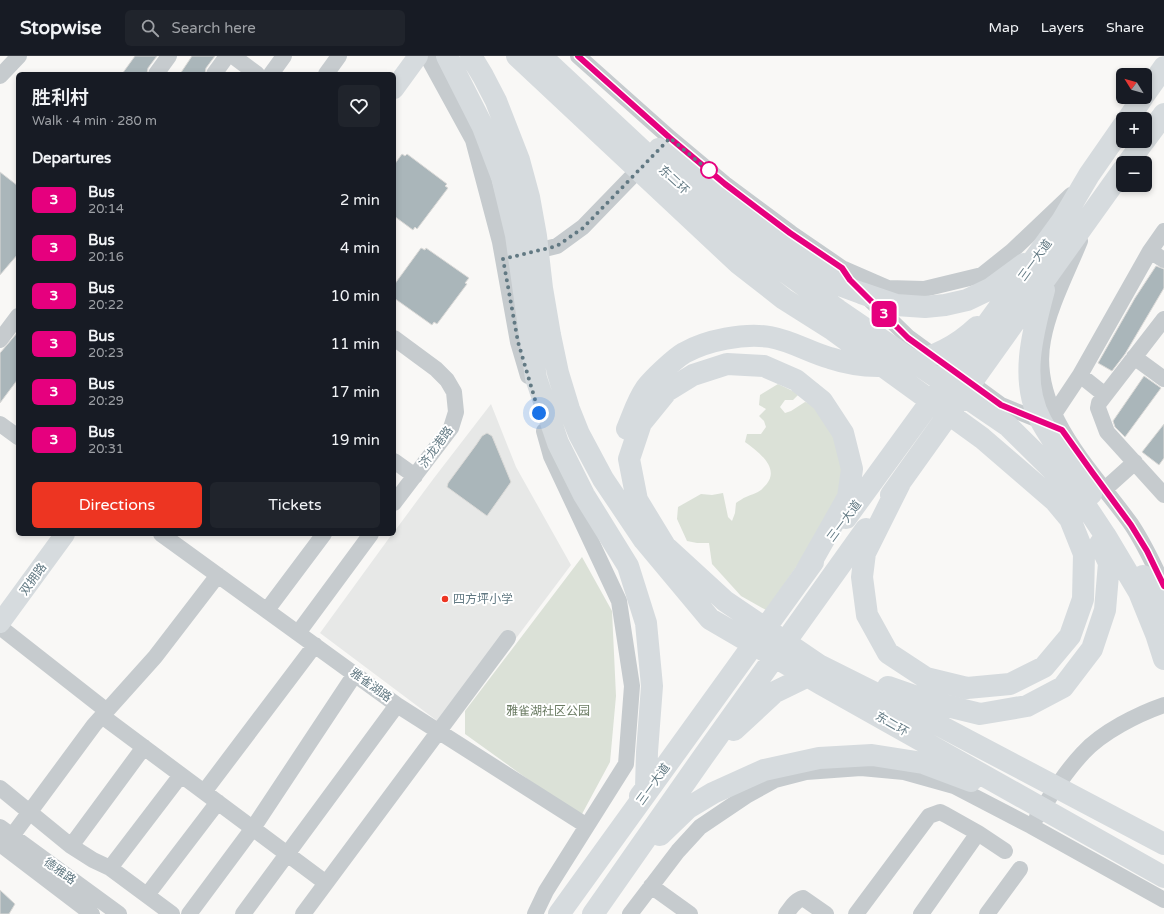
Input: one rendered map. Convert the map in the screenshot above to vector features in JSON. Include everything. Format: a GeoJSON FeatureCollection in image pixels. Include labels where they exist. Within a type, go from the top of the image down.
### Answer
{"type":"FeatureCollection","features":[{"type":"Feature","properties":{"kind":"highway"},"geometry":{"type":"LineString","coordinates":[[447,56],[483,127],[502,177],[516,235],[536,378],[558,444],[584,495],[628,566],[646,623],[652,686],[646,752],[646,788],[580,885]]}},
{"type":"Feature","properties":{"kind":"highway"},"geometry":{"type":"LineString","coordinates":[[471,56],[496,101],[519,160],[529,197],[536,236],[542,288],[550,335],[558,373],[569,409],[579,434],[603,479],[644,540]]}},
{"type":"Feature","properties":{"kind":"highway"},"geometry":{"type":"LineString","coordinates":[[517,56],[738,263],[784,299],[833,330],[988,443],[1056,501],[1070,518],[1084,554],[1083,598],[1070,636],[1044,667],[1010,684],[967,688],[926,678],[888,653],[868,614],[862,576],[865,553],[900,483]]}},
{"type":"Feature","properties":{"kind":"highway","name":"东二环"},"geometry":{"type":"LineString","coordinates":[[541,56],[688,193],[748,245],[795,281],[1008,426],[1079,496]]}},
{"type":"Feature","properties":{"kind":"highway"},"geometry":{"type":"LineString","coordinates":[[559,56],[664,143],[678,163],[771,236],[821,272],[842,286],[861,294],[896,305],[925,307],[945,306],[966,300],[990,289],[1025,263],[1062,221]]}},
{"type":"Feature","properties":{"kind":"highway"},"geometry":{"type":"LineString","coordinates":[[1152,84],[1164,67]]}},
{"type":"Feature","properties":{"kind":"highway"},"geometry":{"type":"LineString","coordinates":[[1152,131],[1164,114]]}},
{"type":"Feature","properties":{"kind":"highway","name":"三一大道"},"geometry":{"type":"LineString","coordinates":[[559,914],[805,573],[1062,221],[1089,175],[1116,136]]}},
{"type":"Feature","properties":{"kind":"highway"},"geometry":{"type":"LineString","coordinates":[[1133,156],[1140,148]]}},
{"type":"Feature","properties":{"kind":"highway","name":"三一大道"},"geometry":{"type":"LineString","coordinates":[[593,914],[703,757],[1116,180]]}},
{"type":"Feature","properties":{"kind":"highway"},"geometry":{"type":"LineString","coordinates":[[1048,276],[1034,327],[1029,357],[1032,402],[1040,420],[1050,436],[1082,480],[1159,600],[1164,612]]}},
{"type":"Feature","properties":{"kind":"highway"},"geometry":{"type":"LineString","coordinates":[[644,540],[623,486],[622,462],[627,430],[636,406],[647,388],[683,354],[700,346],[748,336],[769,337],[790,342],[830,358],[865,365],[908,364],[929,358],[966,338],[1004,302]]}},
{"type":"Feature","properties":{"kind":"highway"},"geometry":{"type":"LineString","coordinates":[[805,573],[848,497],[852,469],[843,433],[822,401],[796,380],[764,366],[727,364],[693,375],[667,391],[641,422],[629,459],[637,500],[665,546],[725,601],[819,665],[931,721],[1164,844]]}},
{"type":"Feature","properties":{"kind":"highway"},"geometry":{"type":"LineString","coordinates":[[1079,496],[1105,535],[1139,592],[1156,634],[1164,659]]}},
{"type":"Feature","properties":{"kind":"highway"},"geometry":{"type":"LineString","coordinates":[[703,757],[775,692],[812,674],[891,688],[931,702],[980,714],[1027,706],[1063,687],[1092,649],[1105,610],[1109,563],[1079,496]]}},
{"type":"Feature","properties":{"kind":"highway","name":"东二环"},"geometry":{"type":"LineString","coordinates":[[644,540],[710,620],[1164,877]]}},
{"type":"Feature","properties":{"kind":"highway"},"geometry":{"type":"LineString","coordinates":[[614,884],[661,833],[688,808],[713,793],[764,770],[819,758],[872,755],[923,763],[969,780],[1164,892]]}},
{"type":"Feature","properties":{"kind":"main road"},"geometry":{"type":"LineString","coordinates":[[392,72],[404,56]]}},
{"type":"Feature","properties":{"kind":"main road"},"geometry":{"type":"LineString","coordinates":[[396,86],[418,56]]}},
{"type":"Feature","properties":{"kind":"main road","name":"双拥路"},"geometry":{"type":"LineString","coordinates":[[0,601],[49,536]]}},
{"type":"Feature","properties":{"kind":"main road","name":"双拥路"},"geometry":{"type":"LineString","coordinates":[[0,623],[64,536]]}},
{"type":"Feature","properties":{"kind":"street"},"geometry":{"type":"LineString","coordinates":[[0,76],[19,56]]}},
{"type":"Feature","properties":{"kind":"street"},"geometry":{"type":"LineString","coordinates":[[158,72],[170,56]]}},
{"type":"Feature","properties":{"kind":"street"},"geometry":{"type":"LineString","coordinates":[[215,72],[227,56]]}},
{"type":"Feature","properties":{"kind":"street"},"geometry":{"type":"LineString","coordinates":[[233,56],[254,72]]}},
{"type":"Feature","properties":{"kind":"street"},"geometry":{"type":"LineString","coordinates":[[272,72],[284,56]]}},
{"type":"Feature","properties":{"kind":"street"},"geometry":{"type":"LineString","coordinates":[[327,72],[339,56]]}},
{"type":"Feature","properties":{"kind":"street"},"geometry":{"type":"LineString","coordinates":[[427,56],[473,140],[500,242],[518,342],[551,456],[619,601],[632,686],[626,764],[546,891],[535,914]]}},
{"type":"Feature","properties":{"kind":"street"},"geometry":{"type":"LineString","coordinates":[[578,56],[664,143],[725,184],[790,233],[842,268],[888,288],[924,289],[982,275],[1024,240],[1070,197],[1089,175]]}},
{"type":"Feature","properties":{"kind":"street"},"geometry":{"type":"LineString","coordinates":[[503,259],[557,246],[583,228],[664,143]]}},
{"type":"Feature","properties":{"kind":"street"},"geometry":{"type":"LineString","coordinates":[[1094,210],[1048,320],[1042,342],[1041,362],[1044,388],[1062,430],[1131,525],[1147,551],[1164,586]]}},
{"type":"Feature","properties":{"kind":"street"},"geometry":{"type":"LineString","coordinates":[[1054,414],[1080,375],[1150,251],[1164,230]]}},
{"type":"Feature","properties":{"kind":"street"},"geometry":{"type":"LineString","coordinates":[[1150,251],[1164,260]]}},
{"type":"Feature","properties":{"kind":"street"},"geometry":{"type":"LineString","coordinates":[[842,268],[850,280],[908,338],[1001,405],[1062,430]]}},
{"type":"Feature","properties":{"kind":"street"},"geometry":{"type":"LineString","coordinates":[[0,340],[16,319]]}},
{"type":"Feature","properties":{"kind":"street"},"geometry":{"type":"LineString","coordinates":[[1164,319],[1099,402],[1098,408],[1107,432],[1164,495]]}},
{"type":"Feature","properties":{"kind":"street","name":"济龙港路"},"geometry":{"type":"LineString","coordinates":[[396,339],[436,369],[447,380],[454,392],[456,412],[451,428],[396,501]]}},
{"type":"Feature","properties":{"kind":"street"},"geometry":{"type":"LineString","coordinates":[[1134,358],[1164,379]]}},
{"type":"Feature","properties":{"kind":"street"},"geometry":{"type":"LineString","coordinates":[[1080,375],[1105,396]]}},
{"type":"Feature","properties":{"kind":"street"},"geometry":{"type":"LineString","coordinates":[[0,424],[16,436]]}},
{"type":"Feature","properties":{"kind":"street"},"geometry":{"type":"LineString","coordinates":[[396,462],[414,476]]}},
{"type":"Feature","properties":{"kind":"street"},"geometry":{"type":"LineString","coordinates":[[1104,489],[1135,462]]}},
{"type":"Feature","properties":{"kind":"street","name":"雅雀湖路"},"geometry":{"type":"LineString","coordinates":[[165,536],[397,705],[587,826]]}},
{"type":"Feature","properties":{"kind":"street"},"geometry":{"type":"LineString","coordinates":[[267,610],[322,536]]}},
{"type":"Feature","properties":{"kind":"street"},"geometry":{"type":"LineString","coordinates":[[298,633],[370,536]]}},
{"type":"Feature","properties":{"kind":"street"},"geometry":{"type":"LineString","coordinates":[[4,836],[30,812],[104,713],[155,657],[218,575]]}},
{"type":"Feature","properties":{"kind":"street"},"geometry":{"type":"LineString","coordinates":[[0,627],[144,747],[326,883]]}},
{"type":"Feature","properties":{"kind":"street"},"geometry":{"type":"LineString","coordinates":[[303,914],[508,638]]}},
{"type":"Feature","properties":{"kind":"street"},"geometry":{"type":"LineString","coordinates":[[204,792],[315,645]]}},
{"type":"Feature","properties":{"kind":"street"},"geometry":{"type":"LineString","coordinates":[[188,914],[253,828],[356,674]]}},
{"type":"Feature","properties":{"kind":"street"},"geometry":{"type":"LineString","coordinates":[[1031,826],[1068,771],[1084,751],[1122,724],[1148,710],[1164,704]]}},
{"type":"Feature","properties":{"kind":"street"},"geometry":{"type":"LineString","coordinates":[[243,914],[397,705]]}},
{"type":"Feature","properties":{"kind":"street"},"geometry":{"type":"LineString","coordinates":[[70,846],[144,747]]}},
{"type":"Feature","properties":{"kind":"street"},"geometry":{"type":"LineString","coordinates":[[630,914],[678,851],[700,827],[746,796],[775,780],[806,772],[861,768],[904,772],[954,786],[1031,826],[1164,900]]}},
{"type":"Feature","properties":{"kind":"street"},"geometry":{"type":"LineString","coordinates":[[110,868],[181,775]]}},
{"type":"Feature","properties":{"kind":"street"},"geometry":{"type":"LineString","coordinates":[[0,788],[70,846],[110,868],[172,914]]}},
{"type":"Feature","properties":{"kind":"street"},"geometry":{"type":"LineString","coordinates":[[147,895],[218,802]]}},
{"type":"Feature","properties":{"kind":"street"},"geometry":{"type":"LineString","coordinates":[[856,914],[929,816],[940,812],[978,833],[1005,851]]}},
{"type":"Feature","properties":{"kind":"street"},"geometry":{"type":"LineString","coordinates":[[921,914],[978,833]]}},
{"type":"Feature","properties":{"kind":"street","name":"德雅路"},"geometry":{"type":"LineString","coordinates":[[4,836],[92,914]]}},
{"type":"Feature","properties":{"kind":"street","name":"德雅路"},"geometry":{"type":"LineString","coordinates":[[4,836],[119,914]]}},
{"type":"Feature","properties":{"kind":"street"},"geometry":{"type":"LineString","coordinates":[[987,914],[1020,869]]}},
{"type":"Feature","properties":{"kind":"street"},"geometry":{"type":"LineString","coordinates":[[651,886],[690,914]]}},
{"type":"Feature","properties":{"kind":"street"},"geometry":{"type":"LineString","coordinates":[[786,914],[798,899],[803,898],[826,914]]}},
{"type":"Feature","properties":{"kind":"shaded area","name":"四方坪小学"},"geometry":{"type":"Polygon","coordinates":[[[491,404],[516,467],[571,565],[448,729],[320,633],[391,536],[396,536],[396,529],[491,404]]]}},
{"type":"Feature","properties":{"kind":"green space"},"geometry":{"type":"Polygon","coordinates":[[[808,381],[818,384],[843,414],[858,479],[766,610],[741,596],[712,564],[709,543],[687,541],[677,519],[678,507],[701,494],[712,495],[723,493],[728,517],[732,521],[736,503],[761,490],[769,481],[771,475],[767,462],[757,451],[745,442],[747,434],[761,434],[766,427],[764,421],[759,416],[766,409],[759,405],[760,395],[778,384],[799,394],[793,400],[785,400],[780,407],[785,413],[805,402],[809,403],[808,381]]]}},
{"type":"Feature","properties":{"kind":"green space","name":"雅雀湖社区公园"},"geometry":{"type":"Polygon","coordinates":[[[582,557],[612,611],[616,696],[610,762],[582,814],[568,808],[465,734],[465,711],[582,557]]]}},
{"type":"Feature","properties":{"kind":"building"},"geometry":{"type":"Polygon","coordinates":[[[135,56],[157,56],[148,68],[147,72],[123,72],[135,56]]]}},
{"type":"Feature","properties":{"kind":"building"},"geometry":{"type":"Polygon","coordinates":[[[192,56],[215,56],[206,68],[205,72],[181,72],[192,56]]]}},
{"type":"Feature","properties":{"kind":"building"},"geometry":{"type":"Polygon","coordinates":[[[402,154],[405,156],[407,154],[447,184],[445,186],[448,188],[417,229],[415,227],[413,230],[396,217],[396,162],[402,154]]]}},
{"type":"Feature","properties":{"kind":"building"},"geometry":{"type":"Polygon","coordinates":[[[0,172],[16,184],[16,256],[0,275],[0,172]]]}},
{"type":"Feature","properties":{"kind":"building"},"geometry":{"type":"Polygon","coordinates":[[[421,248],[425,250],[426,248],[469,278],[465,283],[467,284],[437,324],[434,322],[432,325],[396,299],[396,282],[421,248]]]}},
{"type":"Feature","properties":{"kind":"building"},"geometry":{"type":"Polygon","coordinates":[[[1156,266],[1164,269],[1164,288],[1125,354],[1112,371],[1098,363],[1135,298],[1156,266]]]}},
{"type":"Feature","properties":{"kind":"building"},"geometry":{"type":"Polygon","coordinates":[[[16,334],[16,382],[0,403],[0,353],[16,334]]]}},
{"type":"Feature","properties":{"kind":"building"},"geometry":{"type":"Polygon","coordinates":[[[1144,376],[1161,388],[1125,437],[1115,427],[1113,421],[1144,376]]]}},
{"type":"Feature","properties":{"kind":"building"},"geometry":{"type":"Polygon","coordinates":[[[1164,424],[1164,458],[1159,465],[1142,452],[1164,424]]]}},
{"type":"Feature","properties":{"kind":"building"},"geometry":{"type":"Polygon","coordinates":[[[487,433],[492,436],[511,482],[487,516],[447,487],[448,483],[482,436],[487,433]]]}},
{"type":"Feature","properties":{"kind":"building"},"geometry":{"type":"Polygon","coordinates":[[[0,890],[15,904],[9,914],[0,914],[0,890]]]}},
{"type":"Feature","properties":{"kind":"bus line","name":"3"},"geometry":{"type":"LineString","coordinates":[[578,56],[670,138],[725,184],[790,233],[842,268],[850,280],[908,338],[1001,405],[1062,430],[1131,525],[1147,551],[1164,586]]}},
{"type":"Feature","properties":{"kind":"place","name":"四方坪小学"},"geometry":{"type":"Point","coordinates":[445,599]}},
{"type":"Feature","properties":{"kind":"route"},"geometry":{"type":"LineString","coordinates":[[539,413],[518,342],[503,259],[557,246],[583,228],[670,138],[714,175],[709,170]]}}]}
